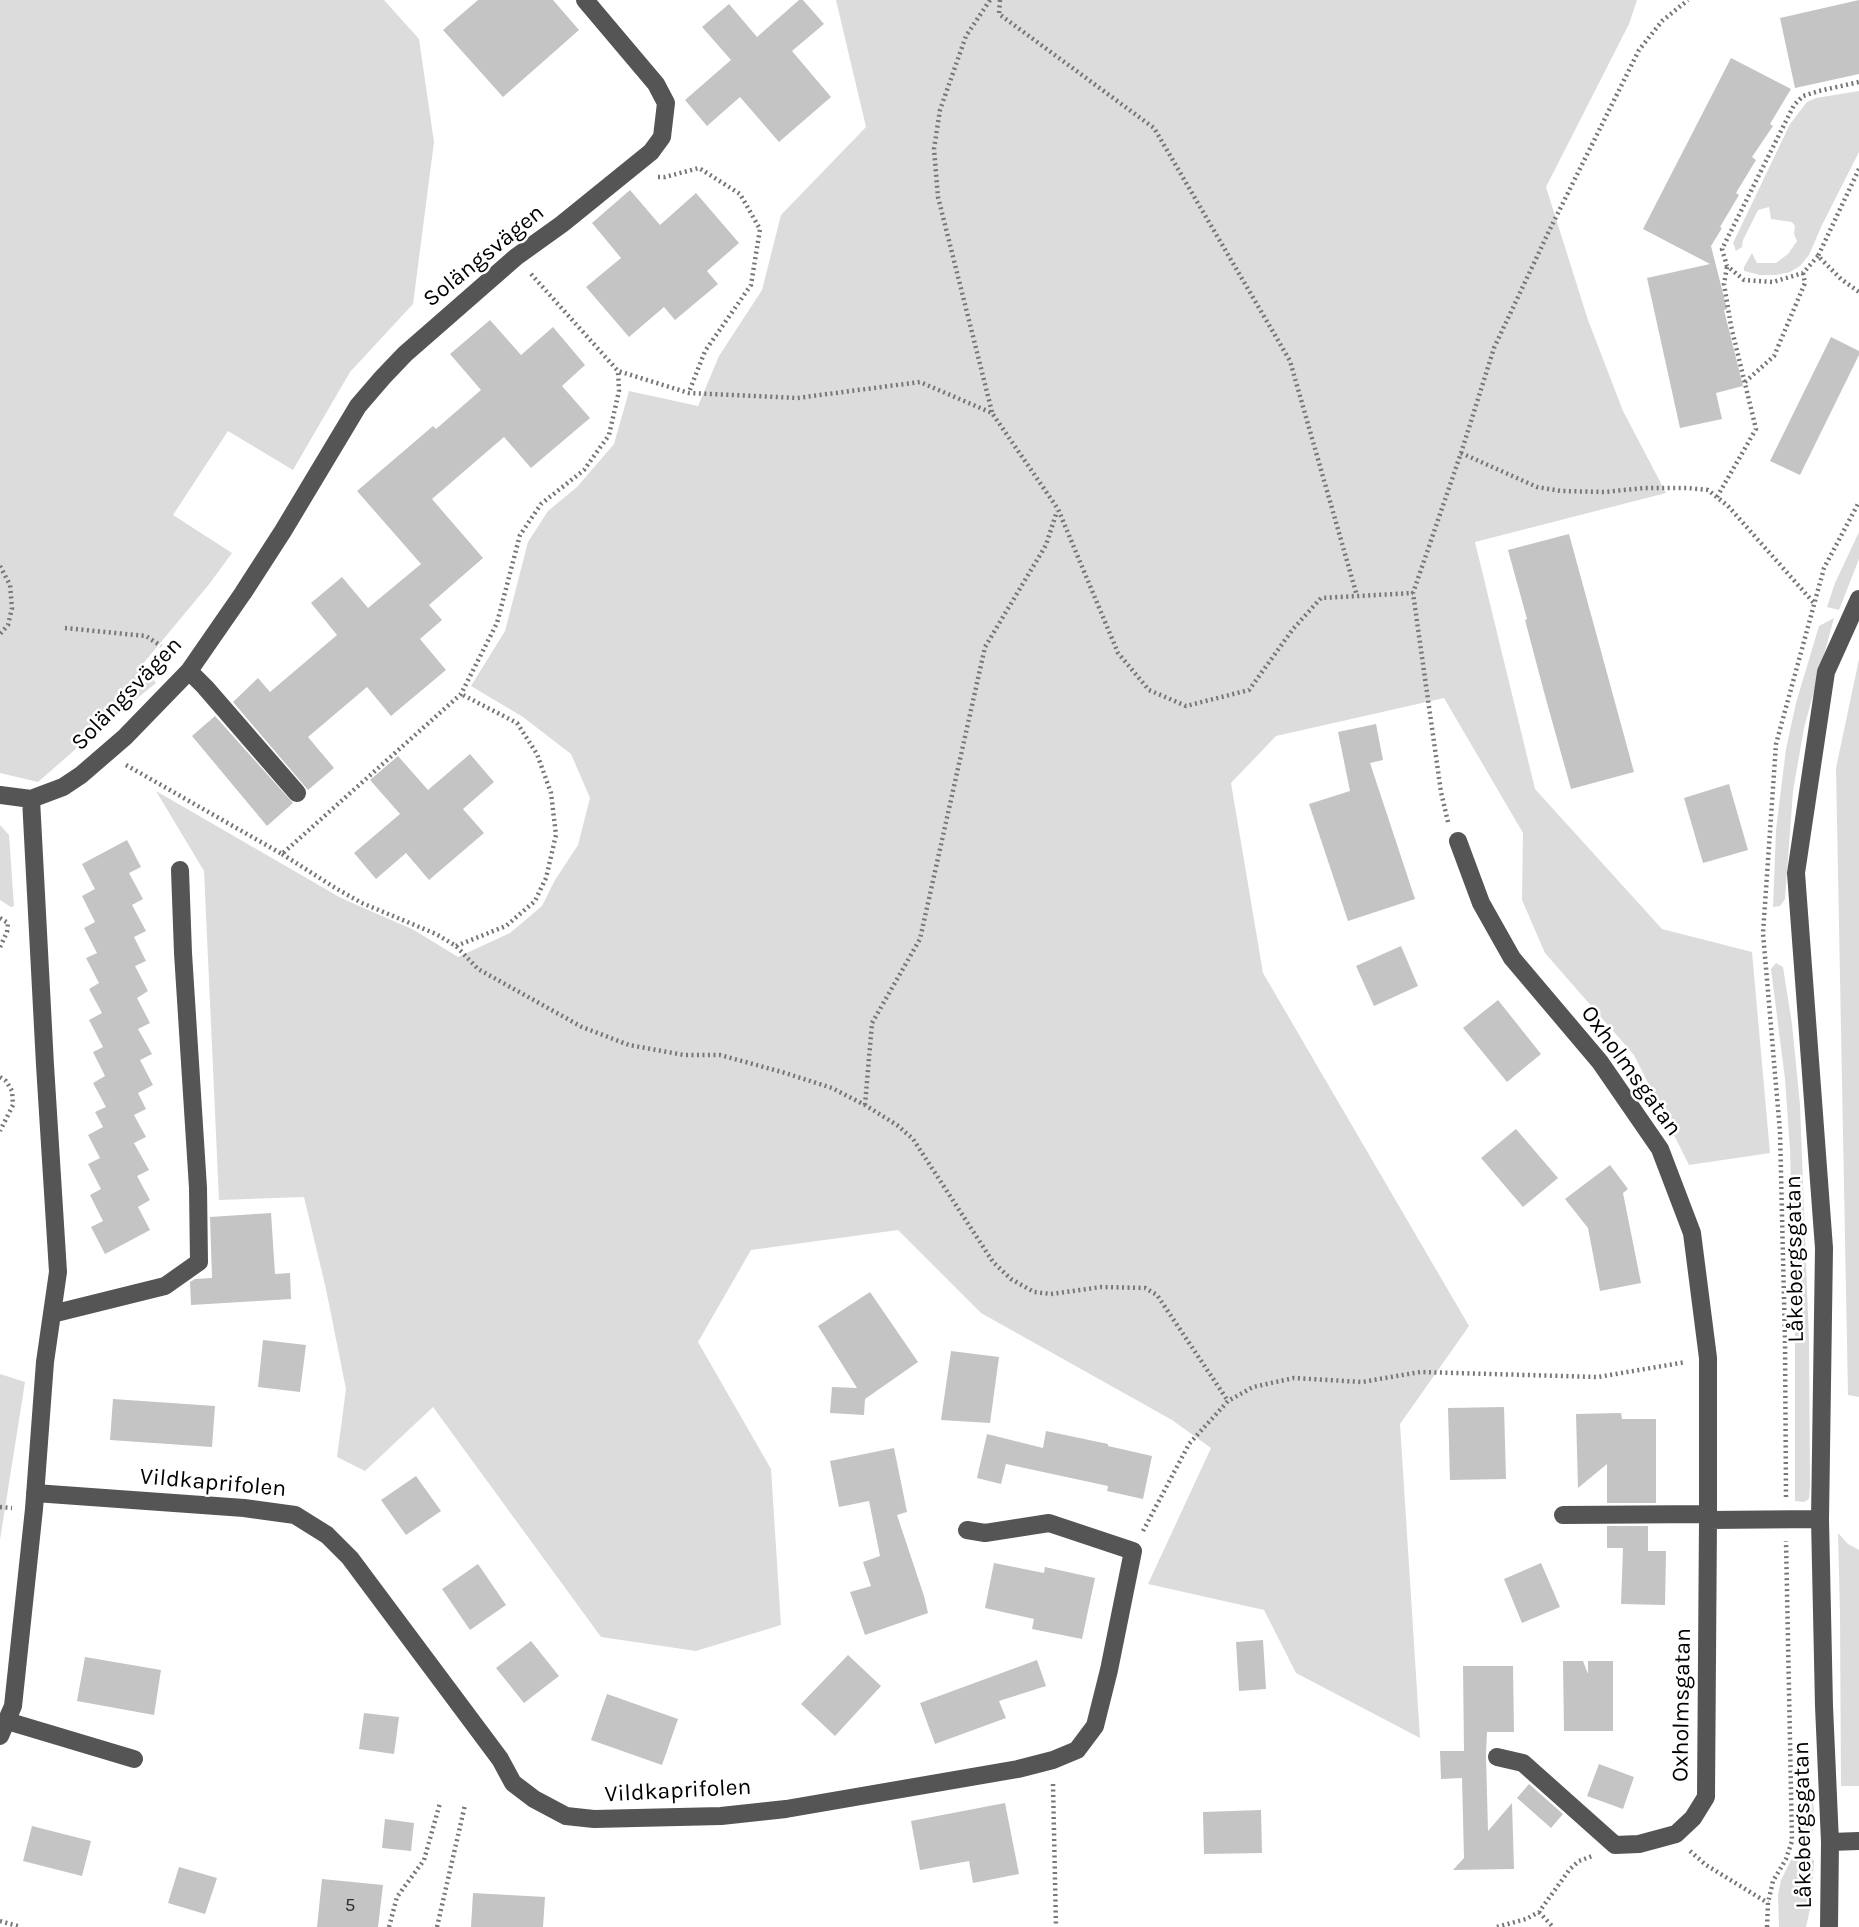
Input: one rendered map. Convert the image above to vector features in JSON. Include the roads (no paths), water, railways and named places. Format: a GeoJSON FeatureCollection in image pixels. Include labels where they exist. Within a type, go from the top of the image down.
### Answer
{"type":"FeatureCollection","features":[{"type":"Feature","properties":{"kind":"street","name":"Solängsvägen"},"geometry":{"type":"LineString","coordinates":[[31,799],[63,787],[107,754],[189,671],[283,531],[358,406],[405,354],[516,257],[651,152],[662,137],[666,103],[656,84],[585,0]]}},
{"type":"Feature","properties":{"kind":"street","name":"Låkebergsgatan"},"geometry":{"type":"LineString","coordinates":[[1829,1927],[1830,1842],[1819,1519],[1824,1248],[1796,873],[1826,672],[1859,599]]}},
{"type":"Feature","properties":{"kind":"street"},"geometry":{"type":"LineString","coordinates":[[189,671],[297,793]]}},
{"type":"Feature","properties":{"kind":"street"},"geometry":{"type":"LineString","coordinates":[[0,795],[31,799],[58,1272],[45,1362],[35,1493],[13,1706],[3,1728],[134,1759]]}},
{"type":"Feature","properties":{"kind":"street","name":"Oxholmsgatan"},"geometry":{"type":"LineString","coordinates":[[1458,841],[1481,903],[1512,958],[1600,1062],[1660,1149],[1692,1233],[1708,1358],[1706,1797],[1693,1818],[1676,1834],[1639,1844],[1615,1845],[1523,1763],[1497,1757]]}},
{"type":"Feature","properties":{"kind":"street"},"geometry":{"type":"LineString","coordinates":[[52,1314],[165,1286],[199,1262],[198,1188],[180,870]]}},
{"type":"Feature","properties":{"kind":"street","name":"Vildkaprifolen"},"geometry":{"type":"LineString","coordinates":[[35,1493],[244,1508],[295,1515],[327,1535],[350,1558],[500,1759],[513,1783],[534,1799],[566,1816],[594,1819],[721,1816],[786,1809],[1018,1769],[1053,1760],[1077,1750],[1095,1726],[1133,1551],[1049,1523],[985,1533],[967,1530]]}},
{"type":"Feature","properties":{"kind":"street"},"geometry":{"type":"LineString","coordinates":[[1563,1516],[1819,1519]]}},
{"type":"Feature","properties":{"kind":"street"},"geometry":{"type":"LineString","coordinates":[[1830,1842],[1859,1841]]}}]}
